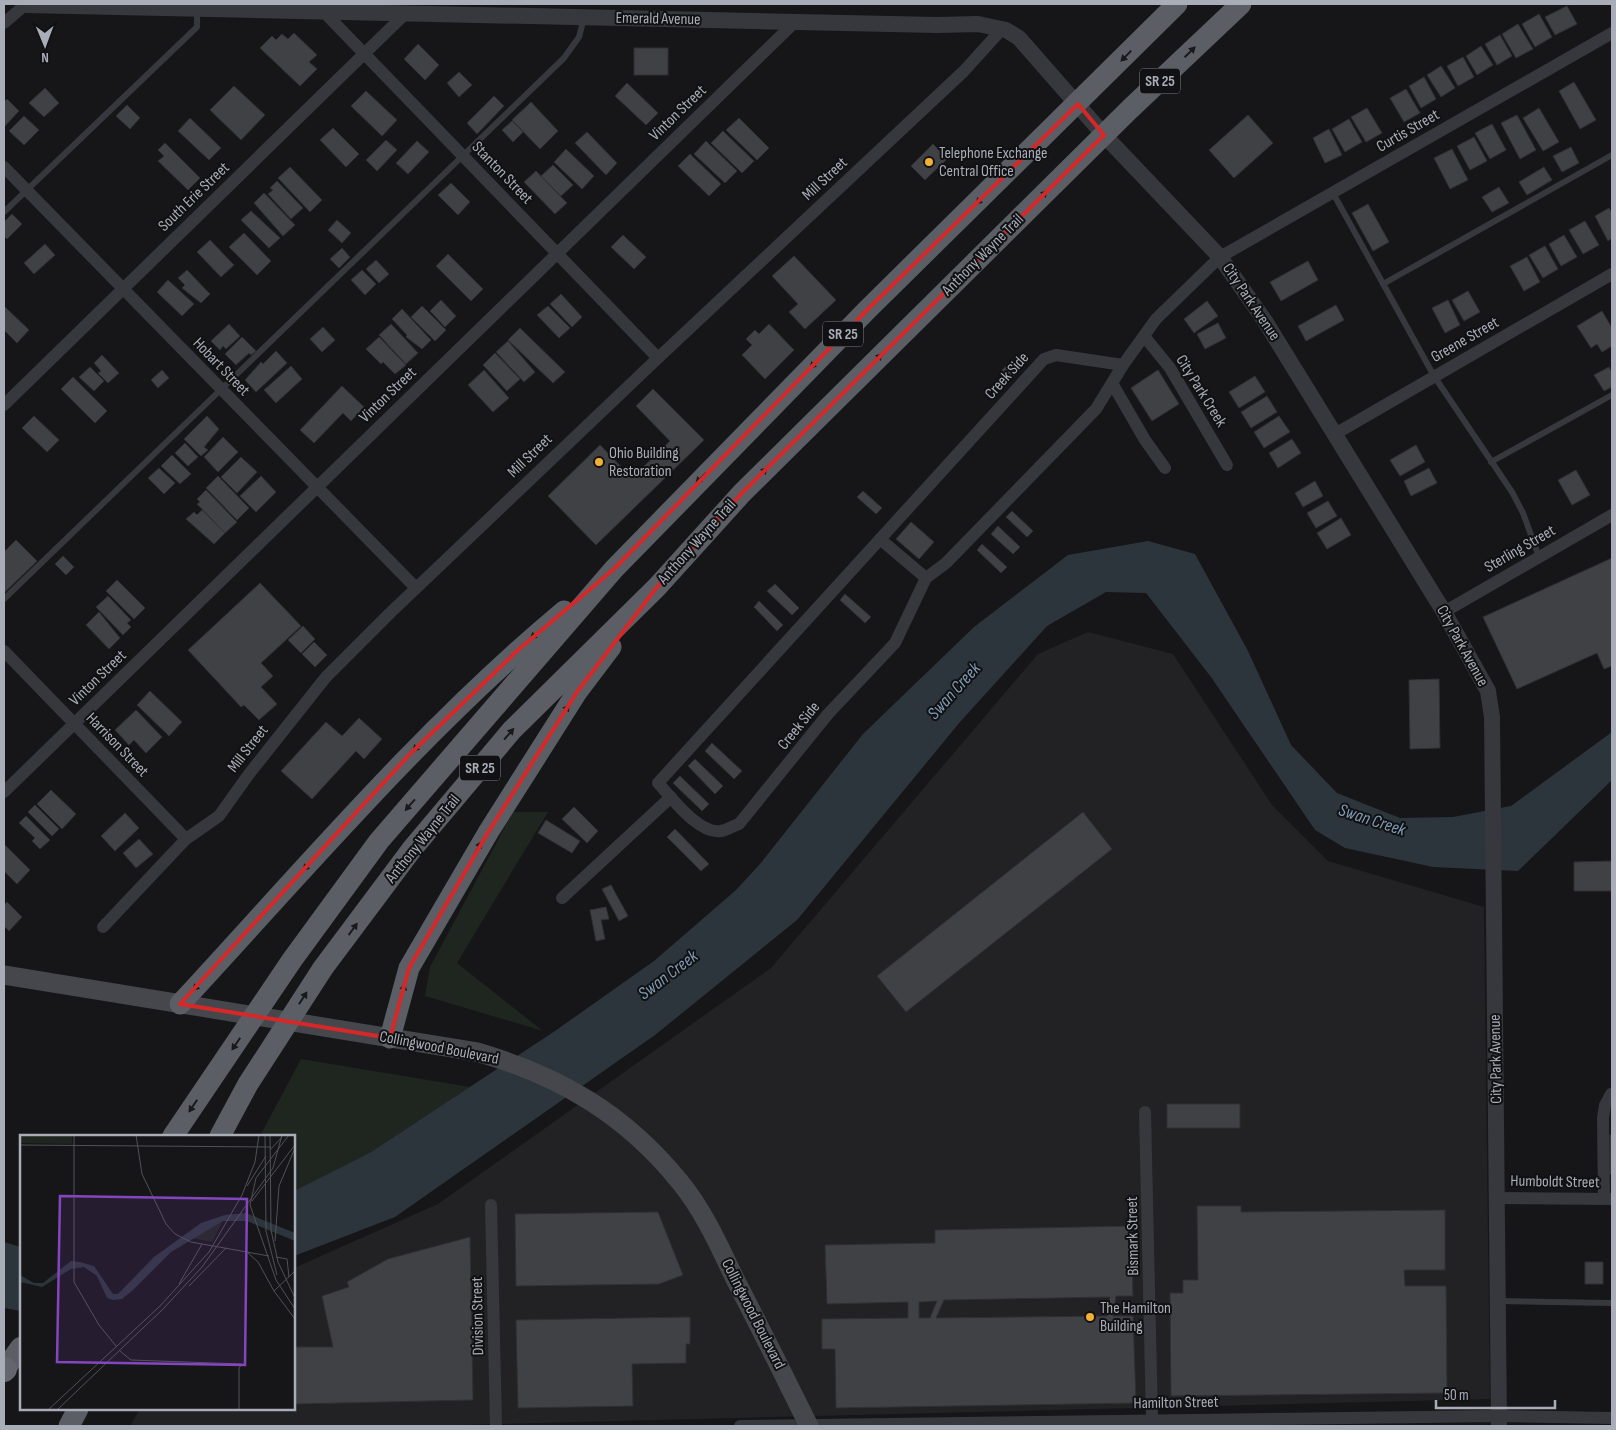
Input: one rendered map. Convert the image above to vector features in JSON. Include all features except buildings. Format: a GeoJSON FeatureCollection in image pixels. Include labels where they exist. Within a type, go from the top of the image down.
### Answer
{"type":"FeatureCollection","features":[{"type":"Feature","properties":{"kind":"highway","name":"Anthony Wayne Trail"},"geometry":{"type":"LineString","coordinates":[[174,1135],[292,960],[379,842],[614,569],[868,309],[1078,104],[1177,4]]}},
{"type":"Feature","properties":{"kind":"highway","name":"Anthony Wayne Trail"},"geometry":{"type":"LineString","coordinates":[[221,1135],[248,1084],[323,968],[412,849],[512,730],[658,586],[742,493],[1104,135],[1241,4]]}},
{"type":"Feature","properties":{"kind":"highway"},"geometry":{"type":"LineString","coordinates":[[180,1004],[410,754],[518,650],[614,569]]}},
{"type":"Feature","properties":{"kind":"highway"},"geometry":{"type":"LineString","coordinates":[[390,1038],[409,968],[488,831],[577,692],[658,586]]}},
{"type":"Feature","properties":{"kind":"highway"},"geometry":{"type":"LineString","coordinates":[[69,1426],[77,1410]]}},
{"type":"Feature","properties":{"kind":"main road","name":"Collingwood Boulevard"},"geometry":{"type":"LineString","coordinates":[[4,975],[477,1052],[550,1077],[601,1106],[641,1139],[682,1184],[713,1235],[809,1426]]}},
{"type":"Feature","properties":{"kind":"street","name":"Emerald Avenue"},"geometry":{"type":"LineString","coordinates":[[25,4],[795,22],[978,24],[1002,29],[1018,38]]}},
{"type":"Feature","properties":{"kind":"street"},"geometry":{"type":"LineString","coordinates":[[4,23],[25,4]]}},
{"type":"Feature","properties":{"kind":"street","name":"Stanton Street"},"geometry":{"type":"LineString","coordinates":[[323,11],[658,358]]}},
{"type":"Feature","properties":{"kind":"street","name":"South Erie Street"},"geometry":{"type":"LineString","coordinates":[[4,405],[406,13]]}},
{"type":"Feature","properties":{"kind":"street","name":"Vinton Street"},"geometry":{"type":"LineString","coordinates":[[4,792],[795,22]]}},
{"type":"Feature","properties":{"kind":"street","name":"Mill Street"},"geometry":{"type":"LineString","coordinates":[[103,927],[186,839],[219,816],[249,774],[326,677],[416,588],[658,358],[964,71],[1002,29]]}},
{"type":"Feature","properties":{"kind":"street","name":"Curtis Street"},"geometry":{"type":"LineString","coordinates":[[1220,257],[1612,33]]}},
{"type":"Feature","properties":{"kind":"street","name":"City Park Avenue"},"geometry":{"type":"LineString","coordinates":[[1018,38],[1104,135],[1220,257],[1265,320],[1444,612],[1488,691],[1492,716],[1499,1421]]}},
{"type":"Feature","properties":{"kind":"street","name":"Hobart Street"},"geometry":{"type":"LineString","coordinates":[[4,167],[316,488],[416,588]]}},
{"type":"Feature","properties":{"kind":"street","name":"Creek Side"},"geometry":{"type":"LineString","coordinates":[[1123,365],[1056,355],[1044,359],[658,782],[702,828],[719,832],[739,824],[828,714],[894,642],[926,578],[946,563],[1096,409],[1123,365],[1156,319],[1220,257]]}},
{"type":"Feature","properties":{"kind":"street","name":"Greene Street"},"geometry":{"type":"LineString","coordinates":[[1334,434],[1612,274]]}},
{"type":"Feature","properties":{"kind":"street","name":"City Park Creek"},"geometry":{"type":"LineString","coordinates":[[1144,336],[1170,368],[1227,465]]}},
{"type":"Feature","properties":{"kind":"street"},"geometry":{"type":"LineString","coordinates":[[1112,382],[1145,440],[1165,468]]}},
{"type":"Feature","properties":{"kind":"street","name":"Sterling Street"},"geometry":{"type":"LineString","coordinates":[[1444,612],[1612,515]]}},
{"type":"Feature","properties":{"kind":"street"},"geometry":{"type":"LineString","coordinates":[[880,539],[926,578]]}},
{"type":"Feature","properties":{"kind":"street","name":"Harrison Street"},"geometry":{"type":"LineString","coordinates":[[4,651],[186,839]]}},
{"type":"Feature","properties":{"kind":"street"},"geometry":{"type":"LineString","coordinates":[[562,898],[671,797]]}},
{"type":"Feature","properties":{"kind":"street"},"geometry":{"type":"LineString","coordinates":[[1608,1199],[1603,1118],[1604,1105],[1612,1094]]}},
{"type":"Feature","properties":{"kind":"street","name":"Bismark Street"},"geometry":{"type":"LineString","coordinates":[[1145,1112],[1152,1420]]}},
{"type":"Feature","properties":{"kind":"street","name":"Humboldt Street"},"geometry":{"type":"LineString","coordinates":[[1498,1198],[1608,1199]]}},
{"type":"Feature","properties":{"kind":"street","name":"Division Street"},"geometry":{"type":"LineString","coordinates":[[491,1205],[496,1426]]}},
{"type":"Feature","properties":{"kind":"street","name":"Hamilton Street"},"geometry":{"type":"LineString","coordinates":[[740,1426],[1041,1424],[1152,1420],[1244,1423],[1612,1418]]}},
{"type":"Feature","properties":{"kind":"lane"},"geometry":{"type":"LineString","coordinates":[[4,212],[197,27],[197,8]]}},
{"type":"Feature","properties":{"kind":"lane"},"geometry":{"type":"LineString","coordinates":[[4,599],[564,58],[580,35],[584,17]]}},
{"type":"Feature","properties":{"kind":"lane"},"geometry":{"type":"LineString","coordinates":[[1383,284],[1612,154]]}},
{"type":"Feature","properties":{"kind":"lane"},"geometry":{"type":"LineString","coordinates":[[1333,193],[1434,376],[1512,492],[1523,513],[1539,557]]}},
{"type":"Feature","properties":{"kind":"lane"},"geometry":{"type":"LineString","coordinates":[[1491,462],[1612,395]]}},
{"type":"Feature","properties":{"kind":"lane"},"geometry":{"type":"LineString","coordinates":[[1499,1301],[1612,1303]]}},
{"type":"Feature","properties":{"kind":"highlighted area"},"geometry":{"type":"Polygon","coordinates":[[[1078,104],[1104,135],[742,493],[657,587],[577,692],[489,831],[409,968],[390,1038],[180,1004],[410,754],[518,650],[614,569],[868,309],[1078,104]]]}},
{"type":"Feature","properties":{"kind":"shaded area"},"geometry":{"type":"Polygon","coordinates":[[[1088,632],[1173,654],[1272,805],[1328,861],[1484,907],[1490,1399],[420,1426],[130,1426],[139,1410],[295,1410],[295,1268],[438,1204],[771,968],[1038,654],[1088,632]]]}},
{"type":"Feature","properties":{"kind":"shaded area"},"geometry":{"type":"Polygon","coordinates":[[[513,812],[548,812],[457,963],[543,1031],[425,996],[430,967],[513,812]]]}},
{"type":"Feature","properties":{"kind":"shaded area"},"geometry":{"type":"Polygon","coordinates":[[[301,1059],[470,1087],[371,1152],[295,1190],[295,1135],[261,1135],[301,1059]]]}},
{"type":"Feature","properties":{"kind":"water","name":"Swan Creek"},"geometry":{"type":"Polygon","coordinates":[[[1148,541],[1195,554],[1248,651],[1291,745],[1337,793],[1400,818],[1453,817],[1511,806],[1612,732],[1612,780],[1518,871],[1433,867],[1345,848],[1315,830],[1211,677],[1146,593],[1106,592],[1047,626],[960,722],[797,920],[655,1035],[395,1217],[295,1256],[295,1190],[371,1152],[555,1031],[654,961],[736,890],[760,864],[863,734],[974,627],[1068,555],[1148,541]]]}},
{"type":"Feature","properties":{"kind":"water"},"geometry":{"type":"Polygon","coordinates":[[[4,1242],[20,1247],[20,1311],[4,1308],[4,1242]]]}},
{"type":"Feature","properties":{"kind":"place","name":"Telephone Exchange Central Office"},"geometry":{"type":"Point","coordinates":[929,162]}},
{"type":"Feature","properties":{"kind":"place","name":"Ohio Building Restoration"},"geometry":{"type":"Point","coordinates":[599,462]}},
{"type":"Feature","properties":{"kind":"place","name":"The Hamilton Building"},"geometry":{"type":"Point","coordinates":[1090,1317]}}]}
